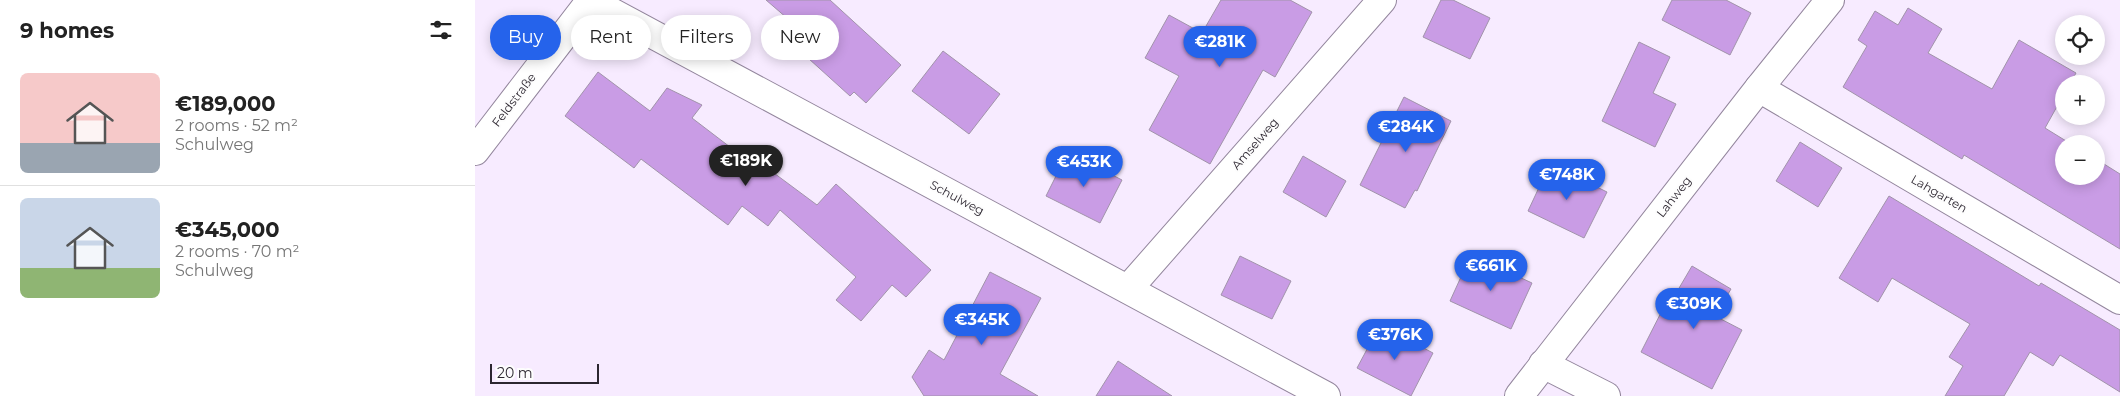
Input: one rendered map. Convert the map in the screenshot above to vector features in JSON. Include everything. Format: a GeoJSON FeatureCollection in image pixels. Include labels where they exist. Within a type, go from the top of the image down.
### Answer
{"type":"FeatureCollection","features":[{"type":"Feature","properties":{"kind":"street","name":"Schulweg"},"geometry":{"type":"LineString","coordinates":[[590,0],[1326,396]]}},
{"type":"Feature","properties":{"kind":"street","name":"Feldstraße"},"geometry":{"type":"LineString","coordinates":[[475,152],[590,0]]}},
{"type":"Feature","properties":{"kind":"street","name":"Amselweg"},"geometry":{"type":"LineString","coordinates":[[1128,289],[1382,0]]}},
{"type":"Feature","properties":{"kind":"street","name":"Lahweg"},"geometry":{"type":"LineString","coordinates":[[1519,396],[1830,0]]}},
{"type":"Feature","properties":{"kind":"street","name":"Lahgarten"},"geometry":{"type":"LineString","coordinates":[[1759,88],[2120,300]]}},
{"type":"Feature","properties":{"kind":"street"},"geometry":{"type":"LineString","coordinates":[[1543,364],[1606,396]]}},
{"type":"Feature","properties":{"kind":"building"},"geometry":{"type":"Polygon","coordinates":[[[766,0],[830,0],[901,65],[866,103],[854,92],[850,96],[810,60],[839,60],[839,15],[783,15],[766,0]]]}},
{"type":"Feature","properties":{"kind":"building"},"geometry":{"type":"Polygon","coordinates":[[[1221,0],[1290,0],[1312,12],[1275,77],[1263,70],[1210,164],[1149,130],[1179,76],[1145,58],[1169,15],[1202,33],[1221,0]]]}},
{"type":"Feature","properties":{"kind":"building"},"geometry":{"type":"Polygon","coordinates":[[[1441,0],[1453,0],[1490,18],[1470,59],[1423,37],[1441,0]]]}},
{"type":"Feature","properties":{"kind":"building"},"geometry":{"type":"Polygon","coordinates":[[[1672,0],[1726,0],[1751,13],[1730,55],[1662,20],[1672,0]]]}},
{"type":"Feature","properties":{"kind":"building"},"geometry":{"type":"Polygon","coordinates":[[[1908,8],[1942,29],[1928,53],[1992,89],[2019,40],[2055,61],[2055,65],[2062,65],[2076,73],[2075,75],[2055,75],[2055,110],[2045,128],[2056,135],[2055,185],[2105,185],[2105,165],[2120,174],[2120,249],[1964,155],[1962,159],[1843,87],[1867,46],[1858,40],[1875,11],[1898,25],[1908,8]]]}},
{"type":"Feature","properties":{"kind":"building"},"geometry":{"type":"Polygon","coordinates":[[[1639,42],[1670,57],[1653,93],[1676,104],[1655,147],[1602,121],[1639,42]]]}},
{"type":"Feature","properties":{"kind":"building"},"geometry":{"type":"Polygon","coordinates":[[[943,51],[1000,94],[969,134],[912,91],[943,51]]]}},
{"type":"Feature","properties":{"kind":"building"},"geometry":{"type":"Polygon","coordinates":[[[598,72],[650,111],[667,88],[702,105],[692,118],[747,160],[751,156],[817,205],[836,184],[931,270],[906,297],[892,285],[861,321],[836,300],[856,277],[780,210],[768,226],[742,206],[728,225],[641,159],[634,168],[565,116],[598,72]]]}},
{"type":"Feature","properties":{"kind":"building"},"geometry":{"type":"Polygon","coordinates":[[[1404,97],[1451,121],[1417,191],[1415,190],[1405,208],[1360,185],[1404,97]]]}},
{"type":"Feature","properties":{"kind":"building"},"geometry":{"type":"Polygon","coordinates":[[[1800,142],[1842,168],[1818,207],[1776,181],[1800,142]]]}},
{"type":"Feature","properties":{"kind":"building"},"geometry":{"type":"Polygon","coordinates":[[[1068,152],[1122,180],[1100,223],[1046,196],[1068,152]]]}},
{"type":"Feature","properties":{"kind":"building"},"geometry":{"type":"Polygon","coordinates":[[[1303,156],[1346,181],[1326,217],[1283,192],[1303,156]]]}},
{"type":"Feature","properties":{"kind":"building"},"geometry":{"type":"Polygon","coordinates":[[[1550,164],[1607,192],[1584,238],[1528,211],[1550,164]]]}},
{"type":"Feature","properties":{"kind":"building"},"geometry":{"type":"Polygon","coordinates":[[[1889,196],[2039,286],[2041,283],[2120,330],[2120,392],[2060,355],[2053,366],[2030,352],[2004,396],[1945,396],[1963,366],[1949,357],[1970,324],[1892,278],[1878,302],[1839,278],[1889,196]]]}},
{"type":"Feature","properties":{"kind":"building"},"geometry":{"type":"Polygon","coordinates":[[[1471,255],[1532,283],[1511,329],[1450,301],[1471,255]]]}},
{"type":"Feature","properties":{"kind":"building"},"geometry":{"type":"Polygon","coordinates":[[[1240,256],[1291,281],[1272,319],[1221,295],[1240,256]]]}},
{"type":"Feature","properties":{"kind":"building"},"geometry":{"type":"Polygon","coordinates":[[[1692,266],[1731,289],[1715,316],[1742,330],[1712,389],[1641,352],[1671,293],[1675,295],[1692,266]]]}},
{"type":"Feature","properties":{"kind":"building"},"geometry":{"type":"Polygon","coordinates":[[[990,272],[1041,298],[1000,374],[1038,396],[924,396],[912,377],[929,350],[944,360],[990,272]]]}},
{"type":"Feature","properties":{"kind":"building"},"geometry":{"type":"Polygon","coordinates":[[[1380,325],[1433,353],[1411,396],[1357,368],[1380,325]]]}},
{"type":"Feature","properties":{"kind":"building"},"geometry":{"type":"Polygon","coordinates":[[[1118,361],[1172,396],[1096,396],[1118,361]]]}}]}
